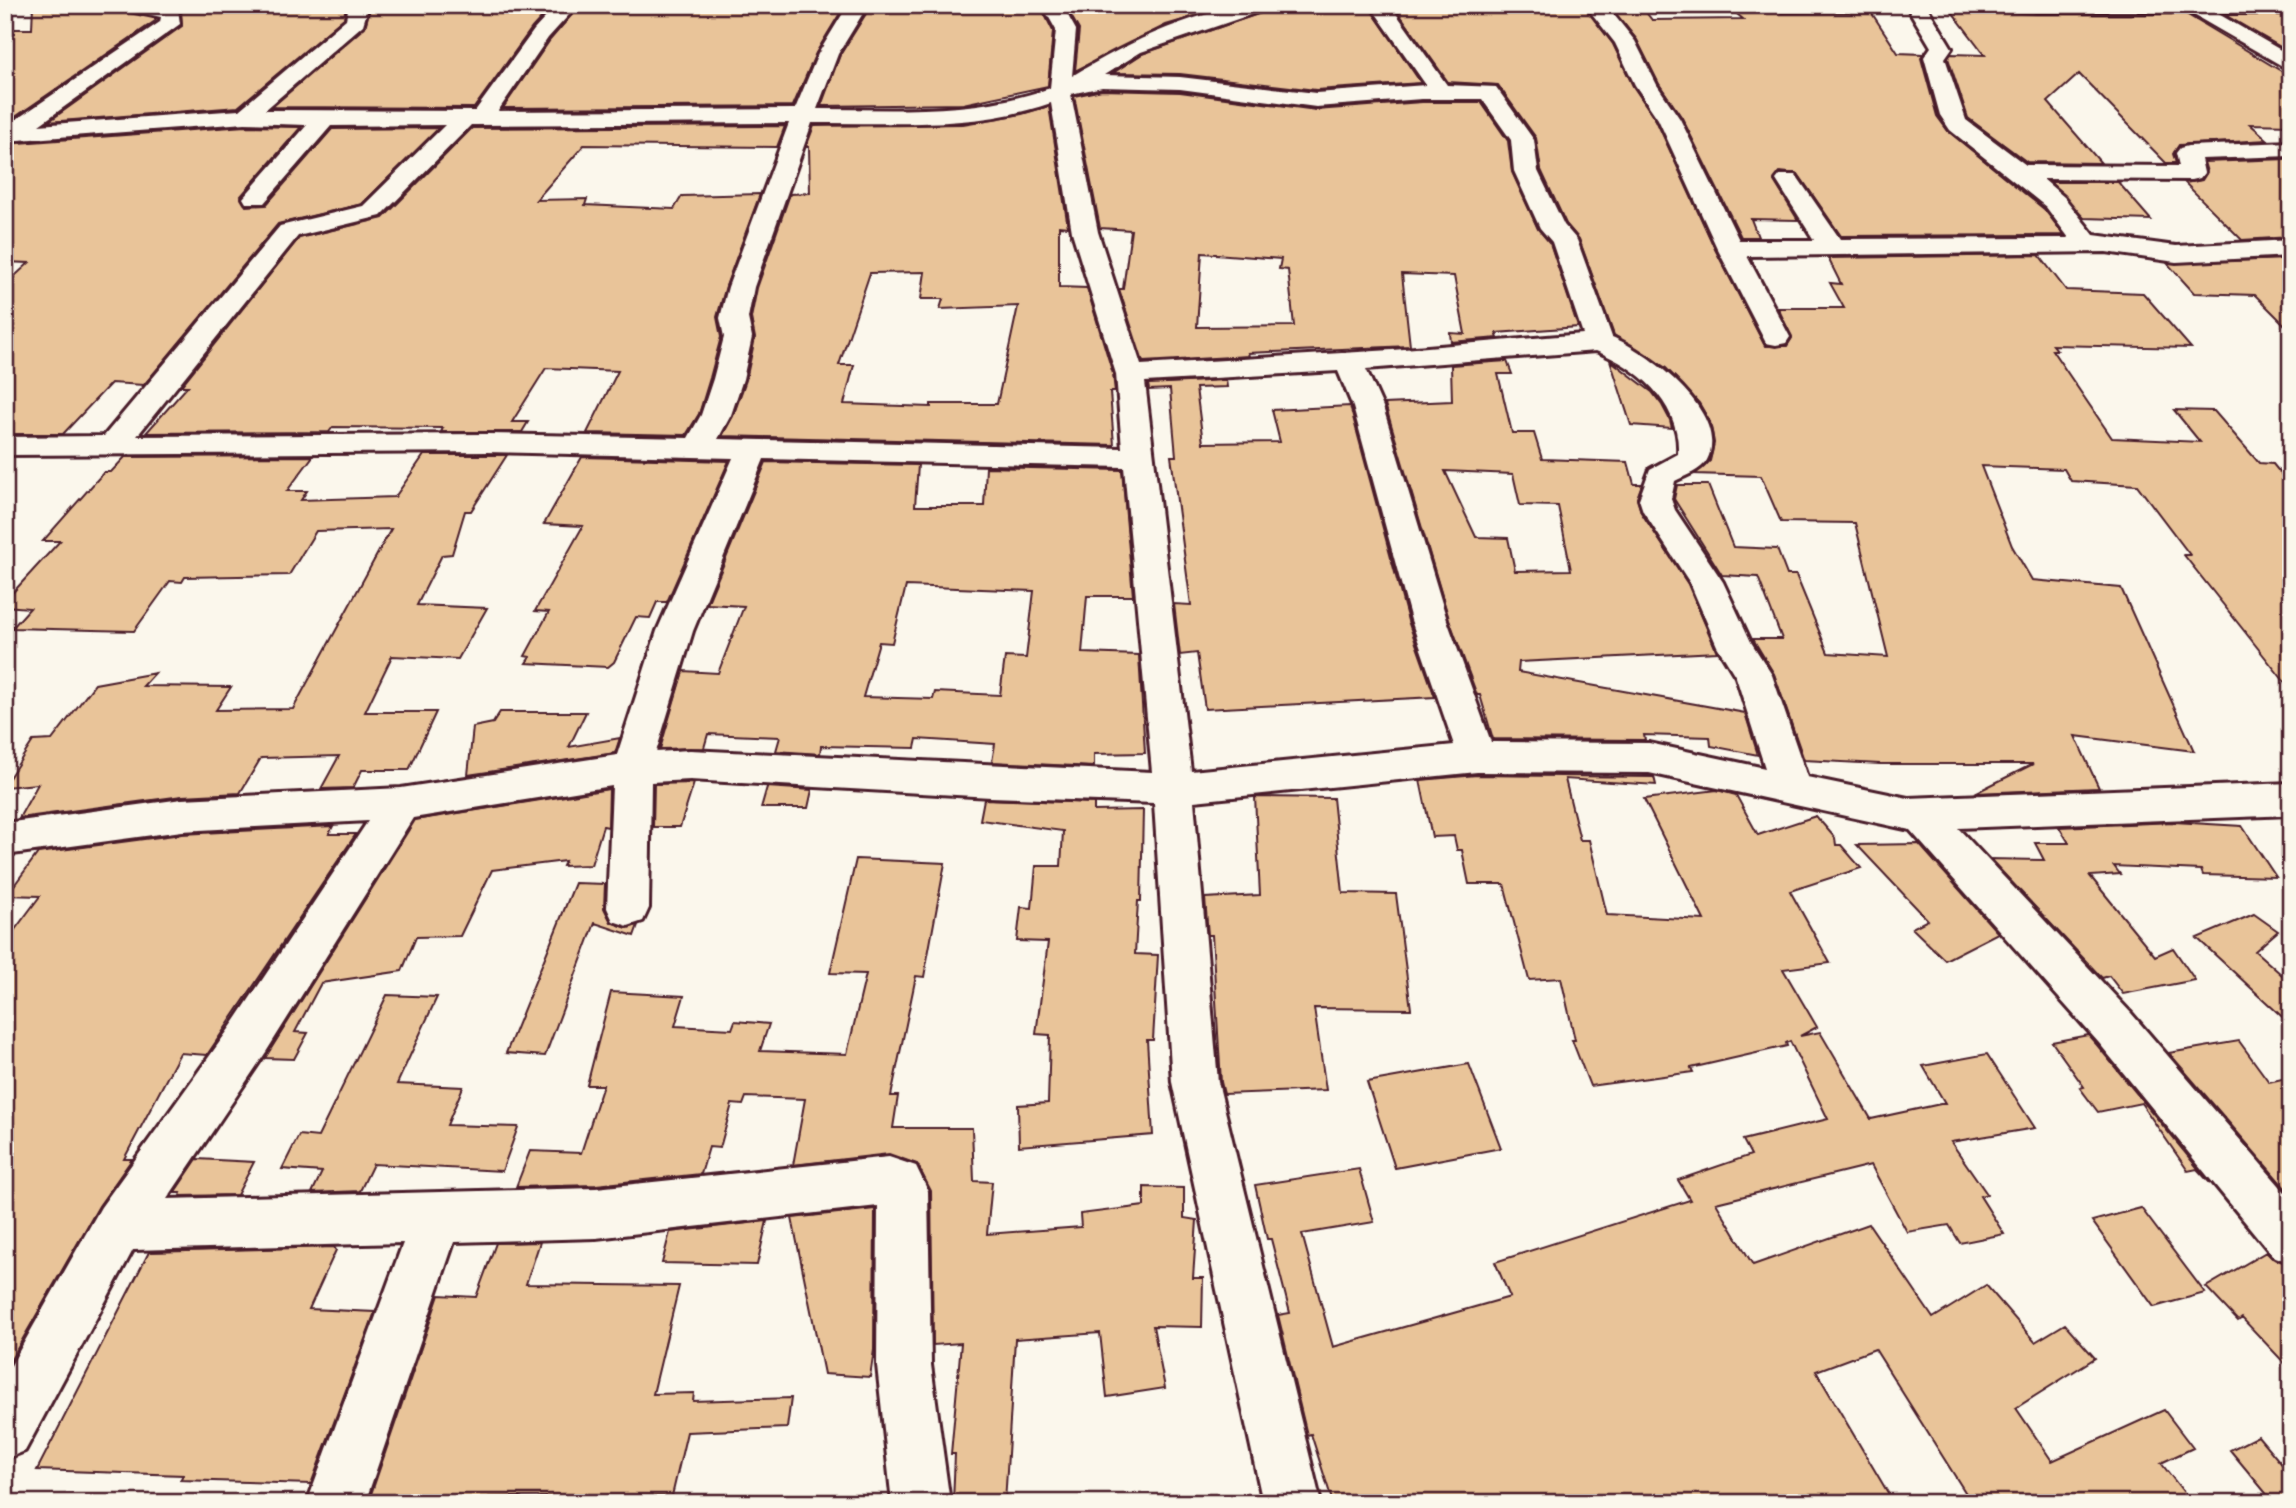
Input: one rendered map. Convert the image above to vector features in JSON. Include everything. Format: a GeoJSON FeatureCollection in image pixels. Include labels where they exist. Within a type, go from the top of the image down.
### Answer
{"type":"FeatureCollection","features":[{"type":"Feature","properties":{"kind":"street"},"geometry":{"type":"LineString","coordinates":[[133,5],[171,13],[170,24]]}},
{"type":"Feature","properties":{"kind":"street"},"geometry":{"type":"LineString","coordinates":[[245,116],[356,21],[359,5]]}},
{"type":"Feature","properties":{"kind":"street"},"geometry":{"type":"LineString","coordinates":[[112,446],[289,231],[372,212],[473,118],[568,5]]}},
{"type":"Feature","properties":{"kind":"street"},"geometry":{"type":"LineString","coordinates":[[698,449],[716,415],[728,379],[737,337],[734,318],[741,287],[828,54],[858,5]]}},
{"type":"Feature","properties":{"kind":"street"},"geometry":{"type":"LineString","coordinates":[[1052,5],[1066,30],[1060,92],[1085,232],[1130,374],[1173,788],[1195,1082],[1292,1503]]}},
{"type":"Feature","properties":{"kind":"street"},"geometry":{"type":"LineString","coordinates":[[1380,5],[1441,92]]}},
{"type":"Feature","properties":{"kind":"street"},"geometry":{"type":"LineString","coordinates":[[1595,5],[1625,41],[1646,85],[1669,119],[1776,337]]}},
{"type":"Feature","properties":{"kind":"street"},"geometry":{"type":"LineString","coordinates":[[1916,5],[1942,48],[1934,57],[1951,115],[1958,125],[2020,172],[2054,202],[2086,242],[2176,254],[2291,248]]}},
{"type":"Feature","properties":{"kind":"street"},"geometry":{"type":"LineString","coordinates":[[2037,5],[2291,6]]}},
{"type":"Feature","properties":{"kind":"street"},"geometry":{"type":"LineString","coordinates":[[1060,92],[1134,48],[1255,6]]}},
{"type":"Feature","properties":{"kind":"street"},"geometry":{"type":"LineString","coordinates":[[2192,6],[2291,65]]}},
{"type":"Feature","properties":{"kind":"street"},"geometry":{"type":"LineString","coordinates":[[8,134],[190,11]]}},
{"type":"Feature","properties":{"kind":"street"},"geometry":{"type":"LineString","coordinates":[[8,134],[245,116],[325,119],[968,115],[1020,106],[1102,81],[1180,83],[1316,100],[1441,92],[1488,92],[1507,115],[1522,140],[1525,171],[1553,228],[1564,240],[1600,342]]}},
{"type":"Feature","properties":{"kind":"street"},"geometry":{"type":"LineString","coordinates":[[255,198],[325,119]]}},
{"type":"Feature","properties":{"kind":"street"},"geometry":{"type":"LineString","coordinates":[[2020,172],[2192,173],[2188,153],[2291,149]]}},
{"type":"Feature","properties":{"kind":"street"},"geometry":{"type":"LineString","coordinates":[[1788,180],[1832,247]]}},
{"type":"Feature","properties":{"kind":"street"},"geometry":{"type":"LineString","coordinates":[[1730,248],[2104,245]]}},
{"type":"Feature","properties":{"kind":"street"},"geometry":{"type":"LineString","coordinates":[[1130,374],[1349,362],[1600,342],[1656,371],[1683,407],[1696,445],[1693,458],[1661,476],[1655,499],[1659,511],[1706,582],[1735,646],[1754,675],[1791,788]]}},
{"type":"Feature","properties":{"kind":"street"},"geometry":{"type":"LineString","coordinates":[[1349,362],[1368,407],[1429,620],[1477,757]]}},
{"type":"Feature","properties":{"kind":"street"},"geometry":{"type":"LineString","coordinates":[[5,446],[487,443],[1140,458]]}},
{"type":"Feature","properties":{"kind":"street"},"geometry":{"type":"LineString","coordinates":[[628,908],[632,768],[675,631],[752,451]]}},
{"type":"Feature","properties":{"kind":"street"},"geometry":{"type":"LineString","coordinates":[[5,839],[182,816],[401,804],[632,768],[690,765],[991,782],[1173,788],[1477,757],[1649,758],[1908,814],[2291,799]]}},
{"type":"Feature","properties":{"kind":"street"},"geometry":{"type":"LineString","coordinates":[[5,1431],[119,1225],[250,1037],[401,804]]}},
{"type":"Feature","properties":{"kind":"street"},"geometry":{"type":"LineString","coordinates":[[1920,814],[2115,1028],[2291,1238]]}},
{"type":"Feature","properties":{"kind":"street"},"geometry":{"type":"LineString","coordinates":[[119,1225],[596,1213],[889,1181],[899,1183],[903,1191],[904,1365],[922,1503]]}},
{"type":"Feature","properties":{"kind":"street"},"geometry":{"type":"LineString","coordinates":[[336,1503],[438,1215]]}},
{"type":"Feature","properties":{"kind":"building"},"geometry":{"type":"Polygon","coordinates":[[[33,5],[121,5],[125,12],[158,19],[5,124],[5,29],[32,29],[33,5]]]}},
{"type":"Feature","properties":{"kind":"building"},"geometry":{"type":"Polygon","coordinates":[[[174,5],[346,5],[344,18],[238,107],[48,122],[182,26],[181,9],[174,5]]]}},
{"type":"Feature","properties":{"kind":"building"},"geometry":{"type":"Polygon","coordinates":[[[371,5],[553,5],[532,28],[474,108],[272,107],[365,27],[371,5]]]}},
{"type":"Feature","properties":{"kind":"building"},"geometry":{"type":"Polygon","coordinates":[[[580,5],[845,5],[816,53],[793,106],[503,108],[550,40],[580,5]]]}},
{"type":"Feature","properties":{"kind":"building"},"geometry":{"type":"Polygon","coordinates":[[[1040,5],[1053,31],[1048,86],[963,104],[821,106],[840,55],[869,9],[943,10],[945,6],[1040,5]]]}},
{"type":"Feature","properties":{"kind":"building"},"geometry":{"type":"Polygon","coordinates":[[[1065,5],[1227,7],[1166,25],[1075,71],[1079,30],[1065,5]]]}},
{"type":"Feature","properties":{"kind":"building"},"geometry":{"type":"Polygon","coordinates":[[[1368,5],[1421,83],[1316,90],[1180,74],[1113,73],[1142,54],[1269,10],[1368,5]]]}},
{"type":"Feature","properties":{"kind":"building"},"geometry":{"type":"Polygon","coordinates":[[[1393,5],[1583,5],[1613,44],[1633,86],[1656,120],[1715,249],[1765,346],[1787,346],[1792,338],[1778,308],[1844,308],[1830,283],[1841,284],[1828,258],[2039,255],[2066,290],[2143,293],[2191,348],[2053,345],[2057,350],[2052,350],[2112,438],[2200,442],[2174,410],[2214,411],[2259,463],[2273,464],[2291,486],[2291,690],[2184,555],[2190,555],[2137,485],[2071,481],[2064,469],[1981,466],[2012,546],[2032,580],[2121,588],[2194,751],[2075,736],[2099,788],[1975,793],[2033,764],[1880,764],[1804,760],[1774,674],[1753,639],[1782,639],[1758,577],[1722,575],[1674,499],[1677,485],[1708,485],[1733,547],[1777,549],[1787,575],[1796,575],[1828,653],[1888,657],[1855,523],[1781,522],[1761,476],[1695,474],[1710,461],[1714,443],[1710,422],[1699,403],[1666,368],[1614,335],[1579,239],[1566,224],[1541,170],[1536,138],[1498,85],[1448,82],[1393,5]]]}},
{"type":"Feature","properties":{"kind":"building"},"geometry":{"type":"Polygon","coordinates":[[[1726,5],[1775,5],[1781,13],[1871,12],[1898,53],[1923,54],[1921,58],[1937,116],[1948,131],[2044,209],[2064,235],[1841,236],[1798,174],[1780,172],[1774,181],[1798,220],[1751,219],[1758,237],[1741,237],[1682,118],[1659,84],[1637,40],[1610,6],[1641,6],[1652,20],[1743,19],[1726,5]]]}},
{"type":"Feature","properties":{"kind":"building"},"geometry":{"type":"Polygon","coordinates":[[[1950,9],[2037,14],[2186,14],[2291,77],[2291,125],[2250,124],[2268,140],[2179,145],[2173,154],[2176,163],[2166,163],[2079,74],[2048,102],[2101,163],[2027,162],[1968,118],[1948,58],[1951,54],[1985,55],[1950,9]]]}},
{"type":"Feature","properties":{"kind":"building"},"geometry":{"type":"Polygon","coordinates":[[[2225,15],[2291,15],[2291,53],[2225,15]]]}},
{"type":"Feature","properties":{"kind":"building"},"geometry":{"type":"Polygon","coordinates":[[[1102,90],[1180,92],[1316,110],[1422,102],[1481,102],[1508,141],[1512,172],[1538,229],[1550,243],[1578,327],[1496,333],[1498,338],[1451,342],[1450,333],[1465,334],[1454,276],[1402,274],[1410,346],[1248,353],[1249,356],[1143,362],[1119,289],[1123,289],[1131,230],[1100,228],[1074,96],[1102,90]],[[1202,253],[1197,327],[1294,326],[1288,270],[1279,269],[1281,259],[1202,253]]]}},
{"type":"Feature","properties":{"kind":"building"},"geometry":{"type":"Polygon","coordinates":[[[1049,106],[1068,227],[1059,226],[1059,287],[1087,288],[1113,374],[1115,392],[1110,392],[1114,445],[722,436],[733,416],[746,380],[755,338],[751,318],[757,288],[790,194],[810,193],[809,147],[806,147],[814,126],[963,124],[1022,114],[1049,106]],[[925,272],[870,273],[839,365],[854,365],[844,404],[931,407],[931,404],[997,404],[1018,306],[940,309],[943,299],[921,299],[925,272]]]}},
{"type":"Feature","properties":{"kind":"building"},"geometry":{"type":"Polygon","coordinates":[[[245,126],[301,127],[241,196],[246,206],[266,205],[332,129],[439,128],[362,204],[278,224],[144,385],[111,383],[63,434],[5,434],[5,285],[29,263],[5,262],[5,144],[245,126]]]}},
{"type":"Feature","properties":{"kind":"building"},"geometry":{"type":"Polygon","coordinates":[[[785,126],[777,147],[584,145],[536,200],[587,199],[585,205],[674,209],[682,196],[760,194],[717,317],[721,337],[699,414],[686,435],[587,433],[618,371],[546,368],[512,422],[528,422],[522,432],[441,432],[443,428],[333,427],[329,432],[146,433],[188,386],[181,386],[299,238],[383,218],[472,128],[785,126]]]}},
{"type":"Feature","properties":{"kind":"building"},"geometry":{"type":"Polygon","coordinates":[[[2291,161],[2291,237],[2242,240],[2185,183],[2202,180],[2207,172],[2204,162],[2291,161]]]}},
{"type":"Feature","properties":{"kind":"building"},"geometry":{"type":"Polygon","coordinates":[[[2050,182],[2118,182],[2151,220],[2084,218],[2050,182]]]}},
{"type":"Feature","properties":{"kind":"building"},"geometry":{"type":"Polygon","coordinates":[[[2291,259],[2291,331],[2255,295],[2194,293],[2167,263],[2291,259]]]}},
{"type":"Feature","properties":{"kind":"building"},"geometry":{"type":"Polygon","coordinates":[[[1610,360],[1652,392],[1662,405],[1672,428],[1631,425],[1610,360]]]}},
{"type":"Feature","properties":{"kind":"building"},"geometry":{"type":"Polygon","coordinates":[[[1507,361],[1512,374],[1498,374],[1512,433],[1534,433],[1542,459],[1628,462],[1634,484],[1642,484],[1637,498],[1641,512],[1688,584],[1717,652],[1519,662],[1518,672],[1745,713],[1758,755],[1711,746],[1710,737],[1644,735],[1645,740],[1493,739],[1480,695],[1477,695],[1449,619],[1385,404],[1452,401],[1451,365],[1507,361]],[[1445,471],[1476,537],[1508,538],[1515,571],[1571,570],[1558,506],[1520,505],[1513,474],[1445,471]]]}},
{"type":"Feature","properties":{"kind":"building"},"geometry":{"type":"Polygon","coordinates":[[[1226,380],[1227,387],[1196,388],[1203,443],[1280,442],[1272,410],[1350,406],[1408,621],[1435,697],[1205,709],[1197,653],[1180,655],[1174,604],[1191,605],[1171,456],[1176,456],[1170,389],[1149,390],[1148,384],[1226,380]]]}},
{"type":"Feature","properties":{"kind":"building"},"geometry":{"type":"Polygon","coordinates":[[[424,455],[507,455],[471,511],[465,511],[452,554],[442,555],[417,605],[487,608],[458,659],[392,656],[365,712],[436,712],[409,770],[362,770],[353,788],[321,789],[339,756],[261,758],[240,793],[182,796],[19,818],[38,784],[5,787],[5,784],[33,741],[52,740],[95,684],[155,673],[143,686],[231,687],[216,710],[293,709],[391,529],[316,531],[289,575],[185,577],[182,582],[170,581],[134,631],[12,628],[30,608],[5,606],[5,601],[60,541],[43,541],[104,472],[111,472],[125,457],[313,456],[287,491],[307,491],[301,500],[395,497],[424,455]]]}},
{"type":"Feature","properties":{"kind":"building"},"geometry":{"type":"Polygon","coordinates":[[[582,457],[729,461],[667,602],[657,602],[650,618],[636,617],[614,662],[608,667],[526,663],[530,657],[525,656],[549,612],[535,611],[583,526],[544,524],[582,457]]]}},
{"type":"Feature","properties":{"kind":"building"},"geometry":{"type":"Polygon","coordinates":[[[766,462],[918,465],[915,506],[984,506],[986,467],[1122,470],[1133,596],[1087,596],[1082,653],[1139,655],[1145,753],[1094,754],[1094,767],[992,762],[995,744],[917,739],[915,748],[821,746],[820,754],[776,751],[780,737],[708,734],[704,748],[660,749],[683,671],[718,673],[744,606],[707,604],[766,462]],[[906,586],[892,643],[879,642],[863,697],[933,699],[935,692],[1000,695],[1005,657],[1026,658],[1034,591],[906,586]]]}},
{"type":"Feature","properties":{"kind":"building"},"geometry":{"type":"Polygon","coordinates":[[[500,712],[586,712],[569,747],[620,738],[615,753],[468,775],[473,727],[493,723],[500,712]]]}},
{"type":"Feature","properties":{"kind":"building"},"geometry":{"type":"Polygon","coordinates":[[[1477,775],[1654,777],[1656,785],[1565,779],[1580,840],[1589,840],[1607,915],[1704,920],[1644,799],[1717,790],[1736,795],[1758,835],[1816,816],[1835,838],[1836,845],[1841,845],[1861,868],[1790,891],[1830,963],[1783,969],[1817,1027],[1800,1036],[1820,1032],[1871,1119],[1945,1103],[1923,1066],[1987,1054],[2035,1128],[1951,1142],[1987,1194],[1980,1196],[2004,1234],[1960,1243],[1949,1225],[1907,1232],[1871,1165],[1716,1203],[1753,1265],[1869,1224],[1933,1318],[1986,1285],[2035,1342],[2065,1324],[2095,1358],[2016,1408],[2052,1461],[2164,1410],[2193,1448],[2161,1463],[2192,1503],[1972,1503],[1875,1349],[1816,1371],[1894,1503],[1333,1503],[1311,1434],[1307,1435],[1278,1315],[1290,1313],[1271,1239],[1267,1239],[1255,1185],[1359,1169],[1374,1222],[1302,1234],[1333,1347],[1510,1297],[1495,1262],[1690,1200],[1678,1180],[1751,1155],[1743,1140],[1828,1119],[1790,1041],[1786,1043],[1787,1046],[1691,1068],[1693,1072],[1590,1086],[1572,1040],[1575,1040],[1561,978],[1529,980],[1504,884],[1469,884],[1462,850],[1457,850],[1454,836],[1432,837],[1420,780],[1477,775]]]}},
{"type":"Feature","properties":{"kind":"building"},"geometry":{"type":"Polygon","coordinates":[[[694,783],[680,827],[653,827],[654,784],[694,783]]]}},
{"type":"Feature","properties":{"kind":"building"},"geometry":{"type":"Polygon","coordinates":[[[767,787],[812,790],[808,808],[761,808],[767,787]]]}},
{"type":"Feature","properties":{"kind":"building"},"geometry":{"type":"Polygon","coordinates":[[[609,789],[608,827],[603,826],[591,865],[563,866],[565,861],[492,870],[460,936],[416,937],[402,971],[321,983],[295,1032],[308,1033],[294,1059],[265,1058],[415,820],[609,789]]]}},
{"type":"Feature","properties":{"kind":"building"},"geometry":{"type":"Polygon","coordinates":[[[1255,797],[1333,798],[1343,893],[1396,894],[1411,1009],[1314,1008],[1326,1090],[1224,1094],[1221,1082],[1212,935],[1208,935],[1205,898],[1260,895],[1255,797]]]}},
{"type":"Feature","properties":{"kind":"building"},"geometry":{"type":"Polygon","coordinates":[[[984,799],[1094,803],[1094,811],[1143,810],[1141,901],[1138,901],[1135,954],[1158,955],[1153,1040],[1147,1040],[1153,1135],[1019,1146],[1018,1105],[1048,1103],[1050,1035],[1036,1034],[1048,942],[1017,941],[1021,907],[1032,908],[1036,866],[1061,866],[1063,831],[980,820],[984,799]]]}},
{"type":"Feature","properties":{"kind":"building"},"geometry":{"type":"Polygon","coordinates":[[[2174,822],[2242,826],[2276,877],[2203,875],[2201,870],[2114,866],[2120,874],[2090,876],[2155,956],[2173,948],[2195,980],[2123,994],[2109,976],[2102,978],[1990,859],[2044,860],[2035,843],[2069,843],[2059,827],[2174,822]]]}},
{"type":"Feature","properties":{"kind":"building"},"geometry":{"type":"Polygon","coordinates":[[[333,826],[329,834],[356,834],[207,1055],[180,1053],[124,1159],[132,1159],[99,1206],[5,1370],[5,943],[40,896],[7,895],[38,853],[182,834],[333,826]]]}},
{"type":"Feature","properties":{"kind":"building"},"geometry":{"type":"Polygon","coordinates":[[[1919,844],[1998,933],[1945,960],[1912,928],[1928,920],[1857,845],[1919,844]]]}},
{"type":"Feature","properties":{"kind":"building"},"geometry":{"type":"Polygon","coordinates":[[[856,859],[945,863],[924,977],[916,976],[891,1096],[898,1096],[893,1128],[972,1128],[974,1181],[992,1182],[987,1234],[1081,1227],[1080,1214],[1144,1206],[1144,1187],[1184,1188],[1184,1218],[1197,1220],[1193,1278],[1203,1278],[1202,1327],[1153,1326],[1165,1388],[1107,1397],[1100,1333],[1015,1339],[1005,1503],[953,1503],[955,1454],[951,1454],[961,1343],[933,1345],[931,1191],[917,1164],[889,1154],[793,1165],[805,1099],[746,1097],[743,1105],[732,1104],[720,1148],[709,1147],[701,1174],[596,1185],[516,1187],[530,1151],[581,1153],[603,1085],[587,1085],[611,992],[684,996],[675,1026],[732,1029],[735,1021],[769,1024],[760,1051],[847,1054],[866,974],[830,973],[856,859]]]}},
{"type":"Feature","properties":{"kind":"building"},"geometry":{"type":"Polygon","coordinates":[[[575,883],[605,884],[604,908],[611,922],[627,928],[638,925],[634,936],[595,923],[545,1056],[506,1053],[575,883]]]}},
{"type":"Feature","properties":{"kind":"building"},"geometry":{"type":"Polygon","coordinates":[[[2254,914],[2278,931],[2255,951],[2291,983],[2291,1025],[2197,938],[2254,914]]]}},
{"type":"Feature","properties":{"kind":"building"},"geometry":{"type":"Polygon","coordinates":[[[387,995],[437,997],[397,1084],[463,1087],[447,1125],[518,1127],[502,1171],[373,1164],[360,1191],[312,1193],[322,1172],[282,1169],[299,1135],[318,1137],[387,995]]]}},
{"type":"Feature","properties":{"kind":"building"},"geometry":{"type":"Polygon","coordinates":[[[2088,1035],[2210,1183],[2197,1169],[2188,1171],[2141,1103],[2098,1112],[2052,1042],[2088,1035]]]}},
{"type":"Feature","properties":{"kind":"building"},"geometry":{"type":"Polygon","coordinates":[[[2239,1041],[2269,1082],[2291,1077],[2291,1195],[2169,1053],[2239,1041]]]}},
{"type":"Feature","properties":{"kind":"building"},"geometry":{"type":"Polygon","coordinates":[[[1469,1064],[1501,1148],[1395,1168],[1367,1082],[1469,1064]]]}},
{"type":"Feature","properties":{"kind":"building"},"geometry":{"type":"Polygon","coordinates":[[[197,1159],[254,1162],[237,1195],[180,1196],[181,1193],[174,1193],[197,1159]]]}},
{"type":"Feature","properties":{"kind":"building"},"geometry":{"type":"Polygon","coordinates":[[[2141,1208],[2205,1293],[2154,1307],[2092,1221],[2141,1208]]]}},
{"type":"Feature","properties":{"kind":"building"},"geometry":{"type":"Polygon","coordinates":[[[875,1209],[874,1350],[870,1377],[824,1374],[792,1218],[875,1209]]]}},
{"type":"Feature","properties":{"kind":"building"},"geometry":{"type":"Polygon","coordinates":[[[767,1221],[757,1265],[662,1263],[670,1232],[767,1221]]]}},
{"type":"Feature","properties":{"kind":"building"},"geometry":{"type":"Polygon","coordinates":[[[540,1242],[526,1284],[679,1286],[653,1394],[694,1393],[693,1401],[791,1398],[787,1428],[687,1432],[672,1496],[489,1497],[487,1503],[368,1503],[439,1295],[476,1297],[496,1243],[540,1242]]]}},
{"type":"Feature","properties":{"kind":"building"},"geometry":{"type":"Polygon","coordinates":[[[334,1247],[336,1250],[309,1309],[375,1312],[311,1484],[180,1480],[183,1475],[37,1470],[149,1252],[334,1247]]]}},
{"type":"Feature","properties":{"kind":"building"},"geometry":{"type":"Polygon","coordinates":[[[2266,1252],[2272,1258],[2291,1265],[2291,1370],[2242,1318],[2238,1321],[2206,1287],[2266,1252]]]}},
{"type":"Feature","properties":{"kind":"building"},"geometry":{"type":"Polygon","coordinates":[[[2258,1436],[2291,1475],[2291,1503],[2274,1503],[2230,1450],[2258,1436]]]}}]}
